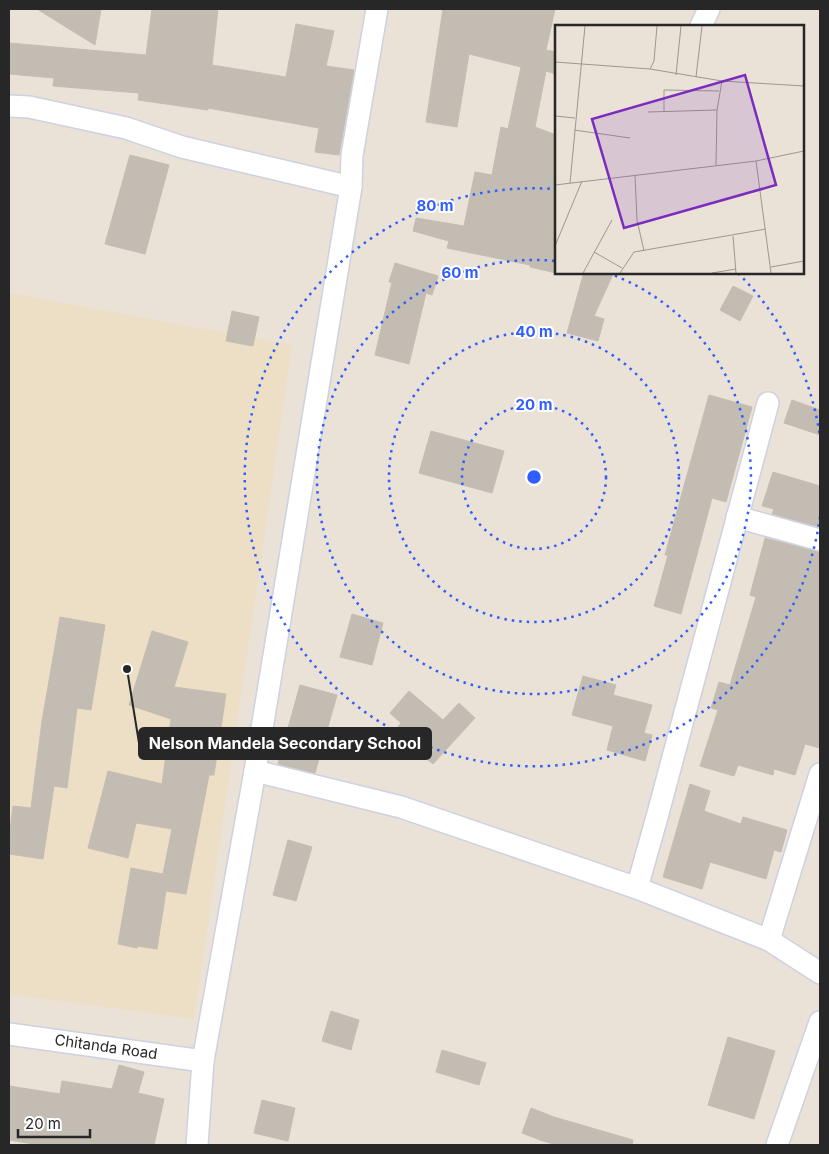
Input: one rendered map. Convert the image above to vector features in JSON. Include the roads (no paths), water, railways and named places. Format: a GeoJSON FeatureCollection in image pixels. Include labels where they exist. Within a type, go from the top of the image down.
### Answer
{"type":"FeatureCollection","features":[{"type":"Feature","properties":{"kind":"street"},"geometry":{"type":"LineString","coordinates":[[197,1145],[203,1061],[255,771],[351,187],[352,155],[377,9]]}},
{"type":"Feature","properties":{"kind":"street"},"geometry":{"type":"LineString","coordinates":[[701,25],[709,9]]}},
{"type":"Feature","properties":{"kind":"street"},"geometry":{"type":"LineString","coordinates":[[9,106],[29,108],[126,128],[182,147],[351,187]]}},
{"type":"Feature","properties":{"kind":"street"},"geometry":{"type":"LineString","coordinates":[[636,888],[657,817],[768,403]]}},
{"type":"Feature","properties":{"kind":"street"},"geometry":{"type":"LineString","coordinates":[[737,518],[820,540]]}},
{"type":"Feature","properties":{"kind":"street"},"geometry":{"type":"LineString","coordinates":[[255,771],[401,807],[636,888],[769,940],[820,973]]}},
{"type":"Feature","properties":{"kind":"street"},"geometry":{"type":"LineString","coordinates":[[769,940],[820,774]]}},
{"type":"Feature","properties":{"kind":"street"},"geometry":{"type":"LineString","coordinates":[[777,1145],[820,1022]]}},
{"type":"Feature","properties":{"kind":"street","name":"Chitanda Road"},"geometry":{"type":"LineString","coordinates":[[9,1034],[203,1061]]}},
{"type":"Feature","properties":{"kind":"place","name":"Nelson Mandela Secondary School"},"geometry":{"type":"Point","coordinates":[127,669]}}]}
